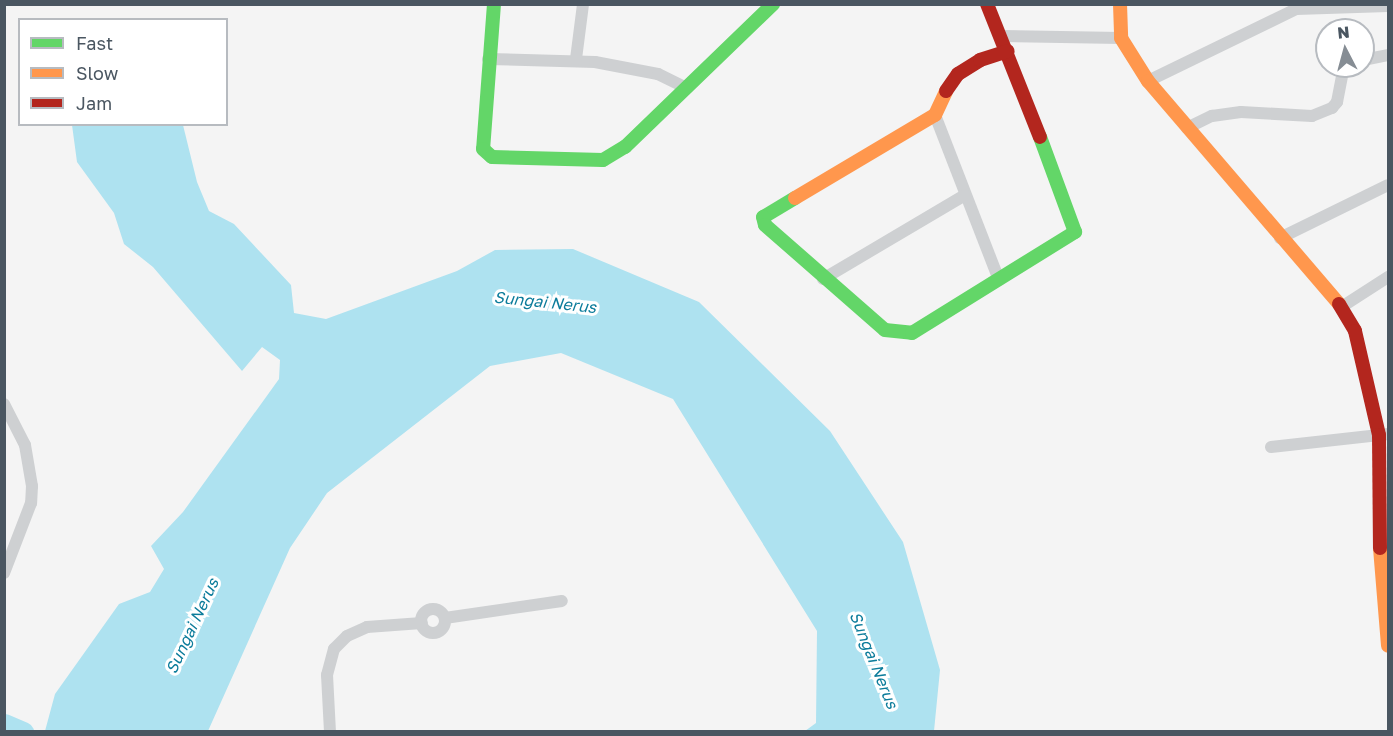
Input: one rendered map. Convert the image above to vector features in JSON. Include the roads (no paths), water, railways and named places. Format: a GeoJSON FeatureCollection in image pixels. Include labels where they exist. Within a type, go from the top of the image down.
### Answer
{"type":"FeatureCollection","features":[{"type":"Feature","properties":{"kind":"street"},"geometry":{"type":"LineString","coordinates":[[494,4],[481,144],[492,157],[609,159],[687,88],[773,4]]}},
{"type":"Feature","properties":{"kind":"street"},"geometry":{"type":"LineString","coordinates":[[576,59],[583,4]]}},
{"type":"Feature","properties":{"kind":"street"},"geometry":{"type":"LineString","coordinates":[[987,4],[1008,51],[1075,229],[1071,236],[904,335],[885,330],[823,279],[765,225],[764,215],[935,115],[944,92],[958,74],[980,60],[1008,51]]}},
{"type":"Feature","properties":{"kind":"street"},"geometry":{"type":"LineString","coordinates":[[1120,4],[1120,38],[1148,81],[1280,238],[1343,306],[1355,331],[1384,435],[1380,576],[1389,645]]}},
{"type":"Feature","properties":{"kind":"street"},"geometry":{"type":"LineString","coordinates":[[1148,81],[1296,9],[1389,6]]}},
{"type":"Feature","properties":{"kind":"street"},"geometry":{"type":"LineString","coordinates":[[1002,36],[1120,38]]}},
{"type":"Feature","properties":{"kind":"street"},"geometry":{"type":"LineString","coordinates":[[488,59],[576,59],[658,74],[687,88]]}},
{"type":"Feature","properties":{"kind":"street"},"geometry":{"type":"LineString","coordinates":[[1187,128],[1212,116],[1241,112],[1312,116],[1332,108],[1337,102],[1342,78]]}},
{"type":"Feature","properties":{"kind":"street"},"geometry":{"type":"LineString","coordinates":[[935,115],[999,280]]}},
{"type":"Feature","properties":{"kind":"street"},"geometry":{"type":"LineString","coordinates":[[1280,238],[1389,185]]}},
{"type":"Feature","properties":{"kind":"street"},"geometry":{"type":"LineString","coordinates":[[823,279],[965,195]]}},
{"type":"Feature","properties":{"kind":"street"},"geometry":{"type":"LineString","coordinates":[[1343,306],[1389,278]]}},
{"type":"Feature","properties":{"kind":"street"},"geometry":{"type":"LineString","coordinates":[[4,404],[25,445],[32,486],[31,503],[4,573]]}},
{"type":"Feature","properties":{"kind":"street"},"geometry":{"type":"LineString","coordinates":[[1271,447],[1384,435]]}},
{"type":"Feature","properties":{"kind":"street"},"geometry":{"type":"LineString","coordinates":[[330,732],[327,675],[334,649],[347,636],[367,627],[422,623],[429,610],[440,611],[445,618],[562,601]]}},
{"type":"Feature","properties":{"kind":"water","name":"Sungai Nerus"},"geometry":{"type":"Polygon","coordinates":[[[72,126],[183,126],[197,182],[209,211],[234,224],[291,285],[294,313],[326,319],[457,271],[495,250],[573,249],[699,302],[830,431],[903,542],[940,670],[934,731],[805,731],[816,723],[817,631],[673,399],[561,353],[490,366],[327,493],[290,548],[208,731],[45,731],[55,694],[119,604],[150,592],[164,569],[151,546],[183,512],[279,379],[280,360],[262,347],[242,371],[153,267],[124,244],[114,213],[77,162],[72,126]]]}},
{"type":"Feature","properties":{"kind":"waterway"},"geometry":{"type":"LineString","coordinates":[[4,724],[23,732]]}}]}
